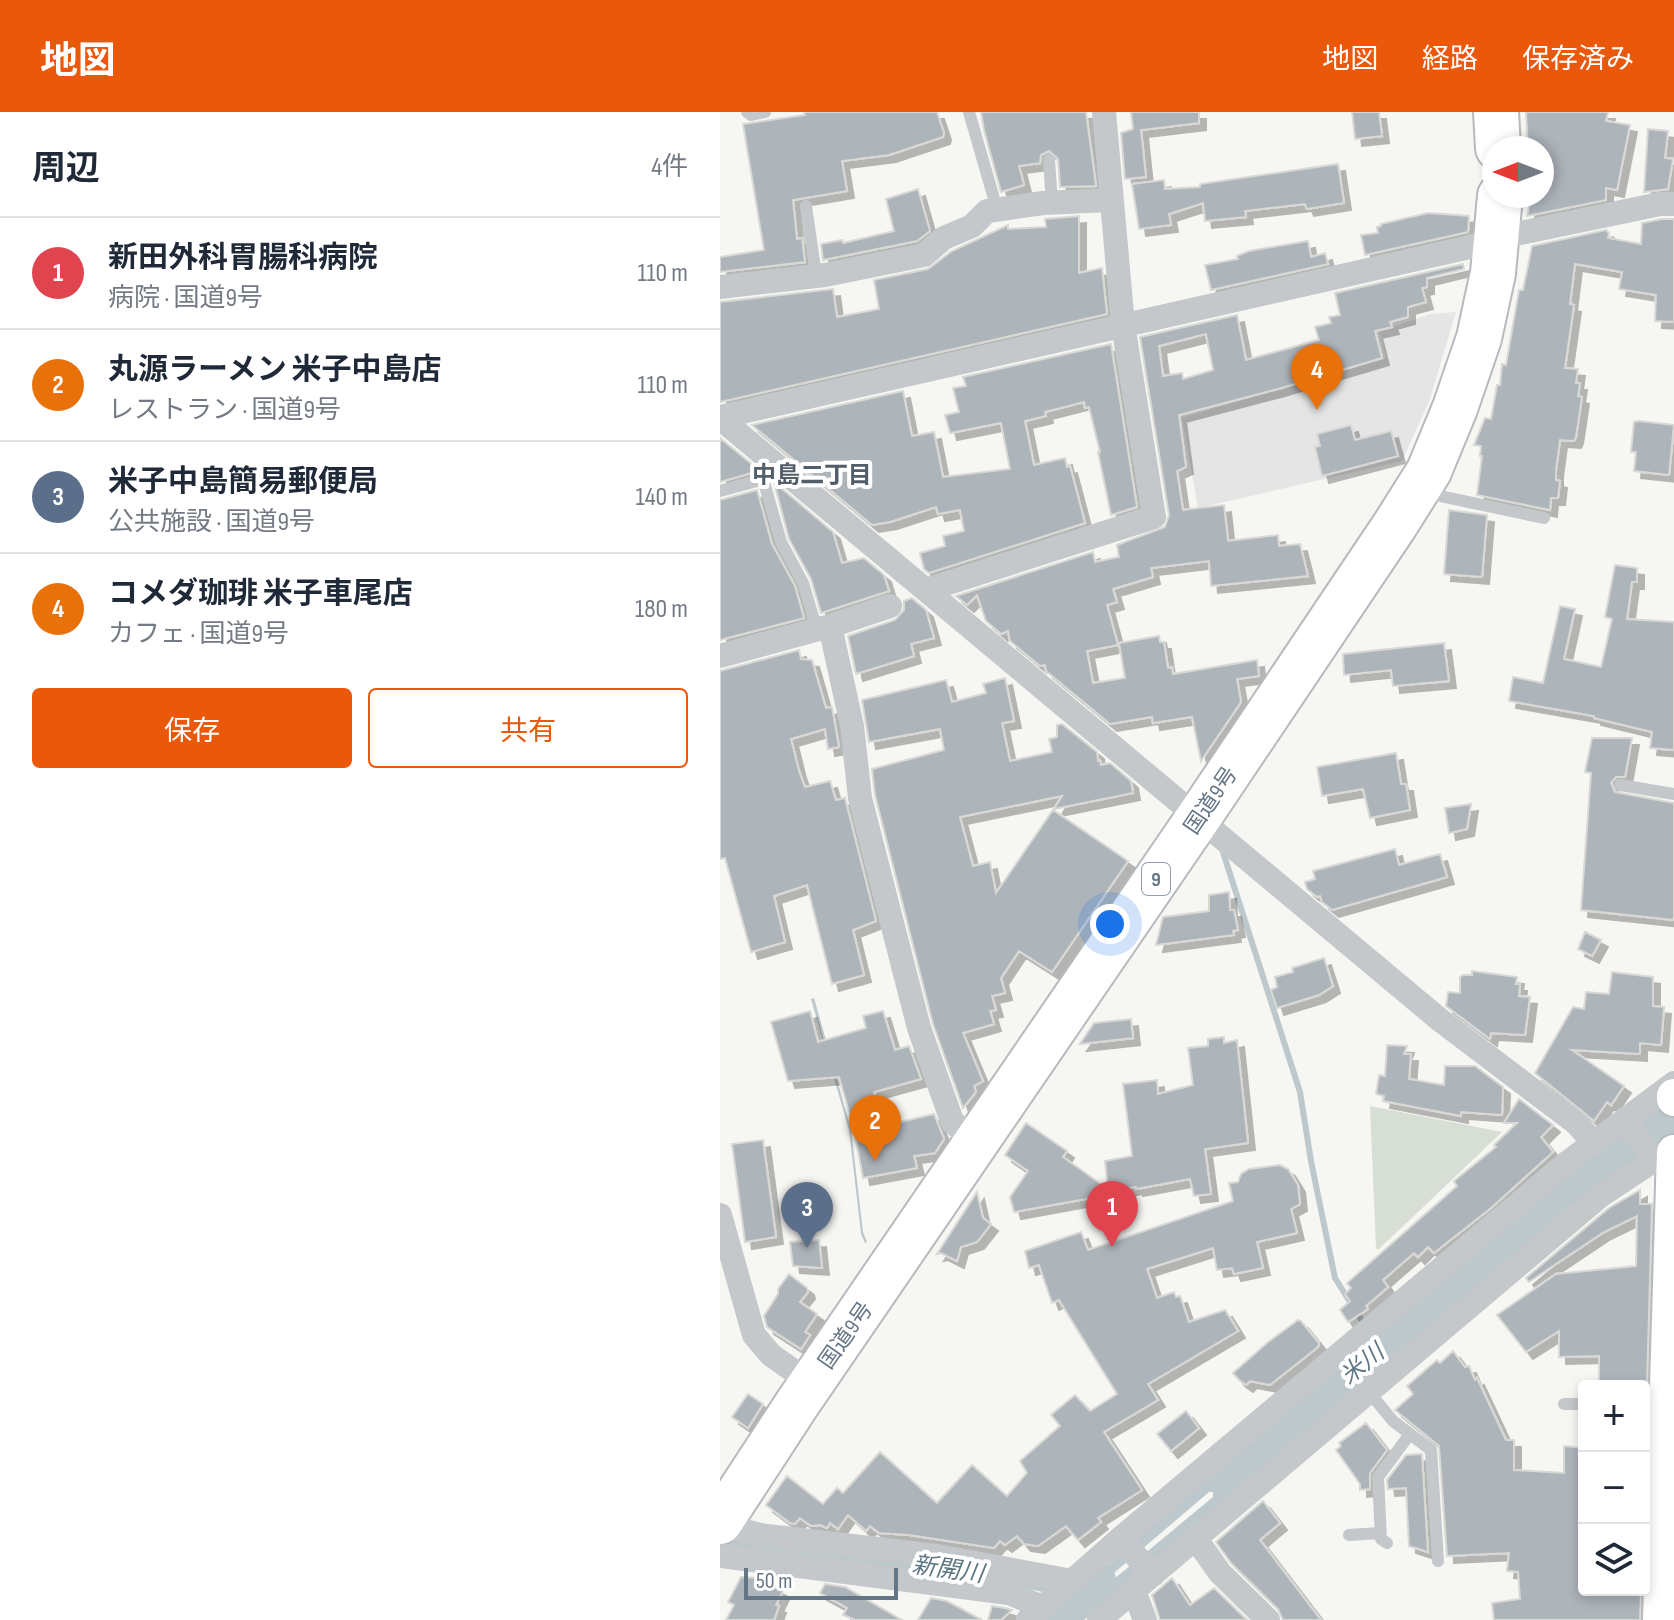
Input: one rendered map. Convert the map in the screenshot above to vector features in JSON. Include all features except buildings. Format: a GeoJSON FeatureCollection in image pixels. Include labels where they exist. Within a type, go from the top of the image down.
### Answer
{"type":"FeatureCollection","features":[{"type":"Feature","properties":{"kind":"highway"},"geometry":{"type":"LineString","coordinates":[[1496,112],[1497,136]]}},
{"type":"Feature","properties":{"kind":"highway","name":"国道9号"},"geometry":{"type":"LineString","coordinates":[[720,1523],[811,1383],[1198,819],[1429,471],[1479,338],[1493,273],[1499,208]]}},
{"type":"Feature","properties":{"kind":"street"},"geometry":{"type":"LineString","coordinates":[[926,590],[1154,517],[1123,325],[1104,112]]}},
{"type":"Feature","properties":{"kind":"street"},"geometry":{"type":"LineString","coordinates":[[720,287],[816,275],[924,255],[944,238],[972,226],[987,211],[1111,200]]}},
{"type":"Feature","properties":{"kind":"street"},"geometry":{"type":"LineString","coordinates":[[720,418],[1648,206],[1674,204]]}},
{"type":"Feature","properties":{"kind":"street"},"geometry":{"type":"LineString","coordinates":[[720,418],[1440,1020],[1576,1123],[1593,1142]]}},
{"type":"Feature","properties":{"kind":"street"},"geometry":{"type":"LineString","coordinates":[[720,656],[890,606]]}},
{"type":"Feature","properties":{"kind":"street"},"geometry":{"type":"LineString","coordinates":[[823,628],[852,726],[860,798],[919,1028],[952,1121],[976,1144]]}},
{"type":"Feature","properties":{"kind":"street"},"geometry":{"type":"LineString","coordinates":[[720,1556],[1009,1593],[1035,1613],[1124,1542],[1593,1142],[1628,1121],[1674,1083]]}},
{"type":"Feature","properties":{"kind":"street"},"geometry":{"type":"LineString","coordinates":[[1628,1121],[1662,1154],[1666,1404],[1660,1620]]}},
{"type":"Feature","properties":{"kind":"street"},"geometry":{"type":"LineString","coordinates":[[1099,1620],[1600,1196],[1662,1154]]}},
{"type":"Feature","properties":{"kind":"street"},"geometry":{"type":"LineString","coordinates":[[720,1215],[754,1335],[771,1355],[811,1383]]}},
{"type":"Feature","properties":{"kind":"street"},"geometry":{"type":"LineString","coordinates":[[720,1523],[760,1535],[937,1556],[1072,1581]]}},
{"type":"Feature","properties":{"kind":"street"},"geometry":{"type":"LineString","coordinates":[[1196,1539],[1220,1573],[1268,1620]]}},
{"type":"Feature","properties":{"kind":"street"},"geometry":{"type":"LineString","coordinates":[[1124,1542],[1145,1579],[1145,1620]]}},
{"type":"Feature","properties":{"kind":"lane"},"geometry":{"type":"LineString","coordinates":[[747,112],[751,115],[765,112]]}},
{"type":"Feature","properties":{"kind":"lane"},"geometry":{"type":"LineString","coordinates":[[969,112],[997,209]]}},
{"type":"Feature","properties":{"kind":"lane"},"geometry":{"type":"LineString","coordinates":[[1049,160],[1052,203]]}},
{"type":"Feature","properties":{"kind":"lane"},"geometry":{"type":"LineString","coordinates":[[806,206],[816,275]]}},
{"type":"Feature","properties":{"kind":"lane"},"geometry":{"type":"LineString","coordinates":[[762,453],[764,479],[781,542],[823,628]]}},
{"type":"Feature","properties":{"kind":"lane"},"geometry":{"type":"LineString","coordinates":[[720,491],[764,479]]}},
{"type":"Feature","properties":{"kind":"lane"},"geometry":{"type":"LineString","coordinates":[[1417,490],[1544,518]]}},
{"type":"Feature","properties":{"kind":"lane"},"geometry":{"type":"LineString","coordinates":[[1620,785],[1674,794]]}},
{"type":"Feature","properties":{"kind":"lane"},"geometry":{"type":"LineString","coordinates":[[1369,1392],[1393,1421],[1431,1450],[1438,1561]]}},
{"type":"Feature","properties":{"kind":"lane"},"geometry":{"type":"LineString","coordinates":[[1564,1404],[1578,1404]]}},
{"type":"Feature","properties":{"kind":"lane"},"geometry":{"type":"LineString","coordinates":[[1349,1535],[1383,1538],[1378,1477],[1410,1434]]}},
{"type":"Feature","properties":{"kind":"shaded area"},"geometry":{"type":"Polygon","coordinates":[[[1456,312],[1429,402],[1402,461],[1198,508],[1182,418],[1386,358],[1379,332],[1430,314],[1456,312]]]}},
{"type":"Feature","properties":{"kind":"shaded area"},"geometry":{"type":"Polygon","coordinates":[[[1370,1106],[1502,1132],[1378,1250],[1376,1248],[1370,1106]]]}},
{"type":"Feature","properties":{"kind":"water"},"geometry":{"type":"Polygon","coordinates":[[[814,998],[851,1129],[865,1243],[861,1234],[849,1130],[811,999],[814,998]]]}},
{"type":"Feature","properties":{"kind":"water","name":"新開川"},"geometry":{"type":"Polygon","coordinates":[[[1674,1101],[1674,1138],[1084,1620],[1068,1620],[1061,1608],[1070,1598],[1029,1589],[720,1547],[720,1532],[1018,1576],[1080,1591],[1135,1541],[1635,1120],[1674,1101]],[[1209,1492],[1067,1613],[1067,1618],[1213,1497],[1213,1492],[1209,1492]]]}},
{"type":"Feature","properties":{"kind":"waterway"},"geometry":{"type":"LineString","coordinates":[[1222,849],[1300,1092],[1335,1278],[1365,1326]]}},
{"type":"Feature","properties":{"kind":"waterway","name":"米川"},"geometry":{"type":"LineString","coordinates":[[1058,1620],[1098,1580]]}},
{"type":"Feature","properties":{"kind":"place","name":"コメダ珈琲 米子車尾店"},"geometry":{"type":"Point","coordinates":[1317,410]}},
{"type":"Feature","properties":{"kind":"place","name":"丸源ラーメン 米子中島店"},"geometry":{"type":"Point","coordinates":[875,1161]}},
{"type":"Feature","properties":{"kind":"place","name":"新田外科胃腸科病院"},"geometry":{"type":"Point","coordinates":[1112,1247]}},
{"type":"Feature","properties":{"kind":"place","name":"米子中島簡易郵便局"},"geometry":{"type":"Point","coordinates":[807,1248]}},
{"type":"Feature","properties":{"kind":"district","name":"中島二丁目"},"geometry":{"type":"Point","coordinates":[812,475]}}]}
